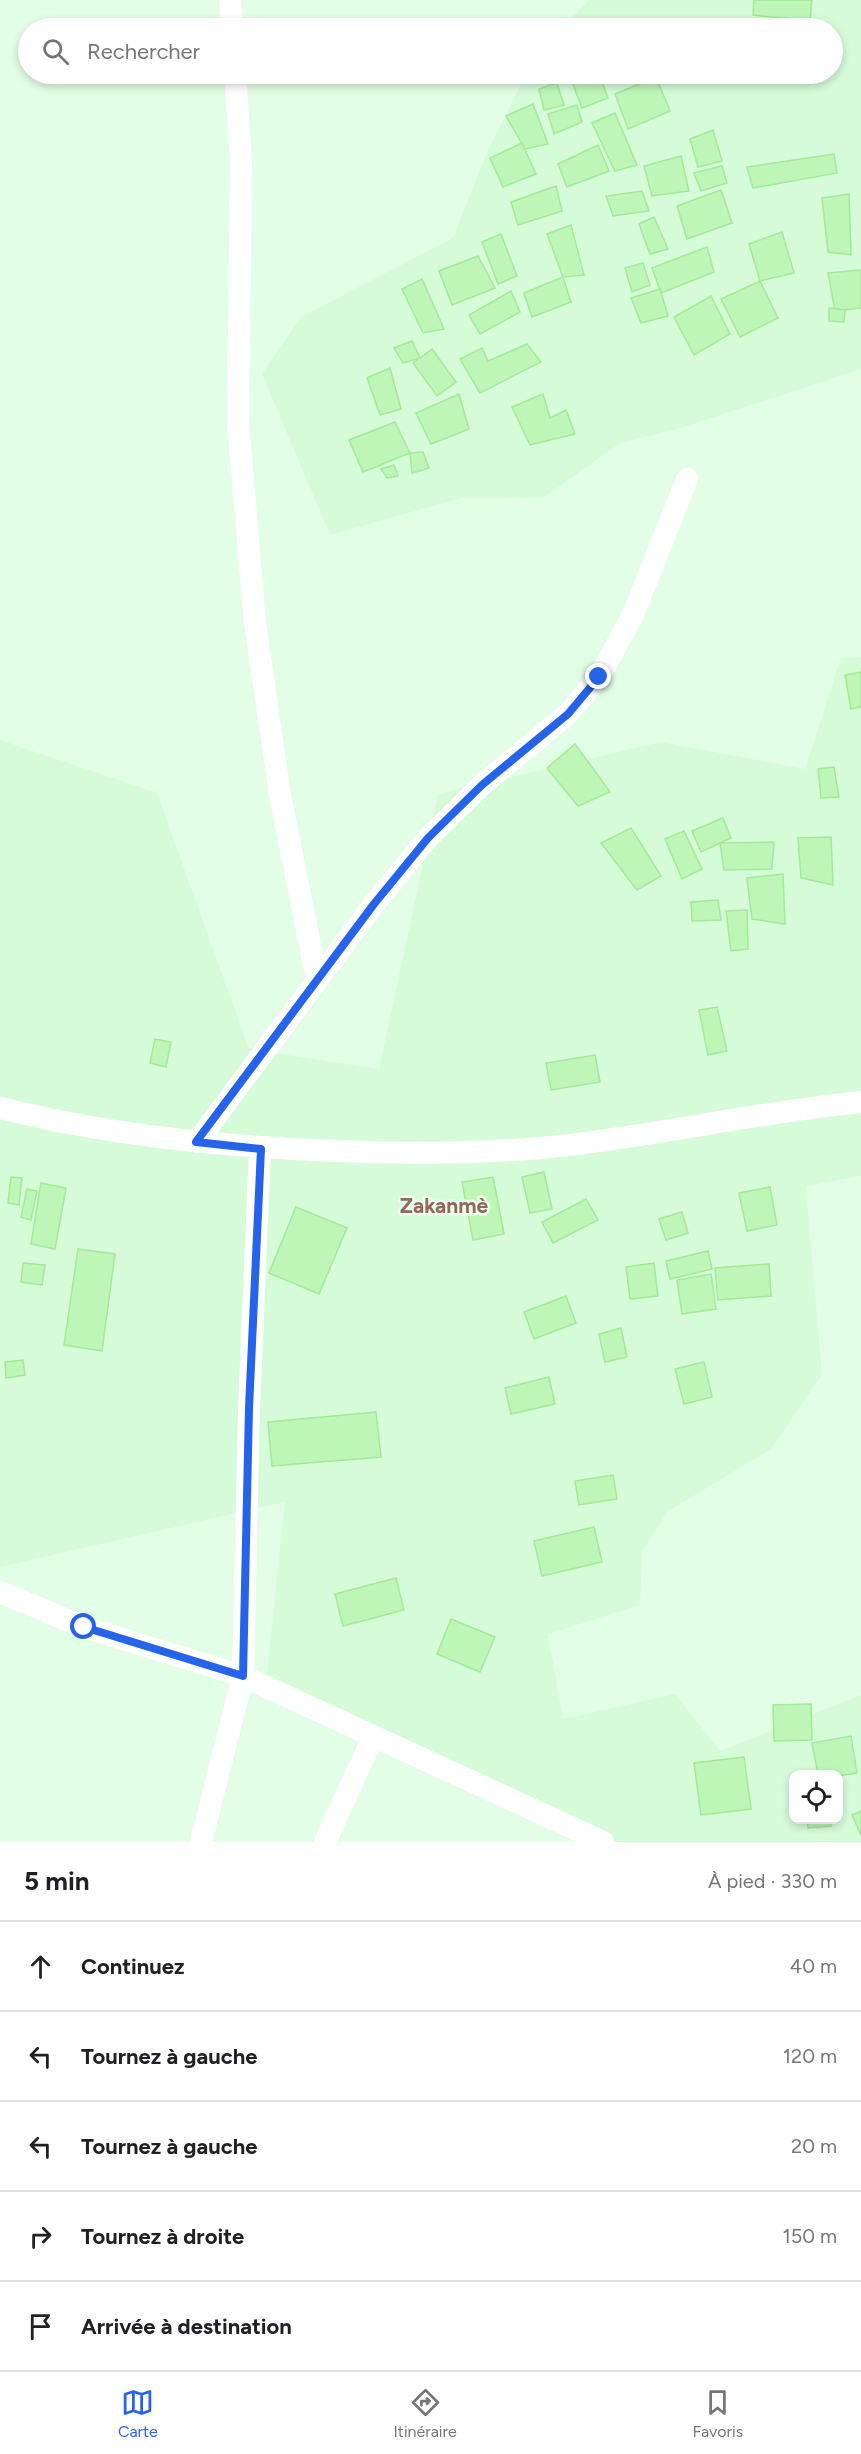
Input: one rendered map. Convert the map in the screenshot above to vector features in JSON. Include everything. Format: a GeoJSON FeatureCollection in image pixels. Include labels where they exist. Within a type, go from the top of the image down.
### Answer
{"type":"FeatureCollection","features":[{"type":"Feature","properties":{"kind":"street"},"geometry":{"type":"LineString","coordinates":[[230,0],[231,18]]}},
{"type":"Feature","properties":{"kind":"street"},"geometry":{"type":"LineString","coordinates":[[236,84],[241,160],[238,422],[255,624],[280,795],[317,980]]}},
{"type":"Feature","properties":{"kind":"street"},"geometry":{"type":"LineString","coordinates":[[196,1142],[317,980],[428,838],[482,785],[568,714],[599,677],[633,615],[687,479]]}},
{"type":"Feature","properties":{"kind":"street"},"geometry":{"type":"LineString","coordinates":[[0,1108],[112,1132],[196,1142],[261,1149],[424,1154],[568,1145],[806,1108],[861,1102]]}},
{"type":"Feature","properties":{"kind":"street"},"geometry":{"type":"LineString","coordinates":[[201,1842],[243,1676],[249,1408],[261,1149]]}},
{"type":"Feature","properties":{"kind":"street"},"geometry":{"type":"LineString","coordinates":[[0,1592],[84,1627],[243,1676],[603,1842]]}},
{"type":"Feature","properties":{"kind":"street"},"geometry":{"type":"LineString","coordinates":[[325,1842],[373,1737]]}},
{"type":"Feature","properties":{"kind":"shaded area"},"geometry":{"type":"Polygon","coordinates":[[[589,0],[861,0],[861,369],[687,426],[619,444],[543,498],[465,497],[330,535],[262,374],[301,317],[453,238],[489,148],[521,84],[843,84],[843,18],[572,18],[589,0]]]}},
{"type":"Feature","properties":{"kind":"shaded area"},"geometry":{"type":"Polygon","coordinates":[[[861,657],[861,1176],[806,1186],[822,1375],[771,1449],[667,1512],[642,1552],[640,1605],[548,1634],[563,1719],[675,1694],[720,1751],[861,1695],[861,1842],[597,1842],[265,1691],[285,1502],[0,1567],[0,740],[157,793],[249,1049],[379,1069],[438,794],[661,742],[805,769],[841,658],[861,657]]]}},
{"type":"Feature","properties":{"kind":"building"},"geometry":{"type":"Polygon","coordinates":[[[754,0],[812,0],[810,18],[753,15],[754,0]]]}},
{"type":"Feature","properties":{"kind":"building"},"geometry":{"type":"Polygon","coordinates":[[[557,84],[564,105],[544,110],[539,89],[557,84]]]}},
{"type":"Feature","properties":{"kind":"building"},"geometry":{"type":"Polygon","coordinates":[[[573,84],[603,84],[608,98],[582,108],[573,84]]]}},
{"type":"Feature","properties":{"kind":"building"},"geometry":{"type":"Polygon","coordinates":[[[639,84],[659,84],[670,111],[628,129],[615,94],[639,84]]]}},
{"type":"Feature","properties":{"kind":"building"},"geometry":{"type":"Polygon","coordinates":[[[533,104],[548,144],[525,149],[506,116],[533,104]]]}},
{"type":"Feature","properties":{"kind":"building"},"geometry":{"type":"Polygon","coordinates":[[[577,105],[582,122],[554,134],[548,114],[577,105]]]}},
{"type":"Feature","properties":{"kind":"building"},"geometry":{"type":"Polygon","coordinates":[[[615,113],[637,165],[615,171],[592,123],[615,113]]]}},
{"type":"Feature","properties":{"kind":"building"},"geometry":{"type":"Polygon","coordinates":[[[713,130],[722,161],[698,167],[690,139],[713,130]]]}},
{"type":"Feature","properties":{"kind":"building"},"geometry":{"type":"Polygon","coordinates":[[[522,143],[536,174],[503,187],[490,158],[522,143]]]}},
{"type":"Feature","properties":{"kind":"building"},"geometry":{"type":"Polygon","coordinates":[[[598,145],[609,171],[567,187],[558,164],[598,145]]]}},
{"type":"Feature","properties":{"kind":"building"},"geometry":{"type":"Polygon","coordinates":[[[834,154],[837,173],[753,188],[747,167],[834,154]]]}},
{"type":"Feature","properties":{"kind":"building"},"geometry":{"type":"Polygon","coordinates":[[[681,156],[689,191],[652,196],[644,166],[681,156]]]}},
{"type":"Feature","properties":{"kind":"building"},"geometry":{"type":"Polygon","coordinates":[[[722,166],[727,183],[701,191],[694,173],[722,166]]]}},
{"type":"Feature","properties":{"kind":"building"},"geometry":{"type":"Polygon","coordinates":[[[556,186],[562,211],[518,225],[511,202],[556,186]]]}},
{"type":"Feature","properties":{"kind":"building"},"geometry":{"type":"Polygon","coordinates":[[[721,190],[732,223],[687,239],[677,206],[721,190]]]}},
{"type":"Feature","properties":{"kind":"building"},"geometry":{"type":"Polygon","coordinates":[[[642,191],[649,211],[613,216],[606,196],[642,191]]]}},
{"type":"Feature","properties":{"kind":"building"},"geometry":{"type":"Polygon","coordinates":[[[849,194],[851,255],[828,252],[822,198],[849,194]]]}},
{"type":"Feature","properties":{"kind":"building"},"geometry":{"type":"Polygon","coordinates":[[[654,217],[668,249],[650,254],[639,224],[654,217]]]}},
{"type":"Feature","properties":{"kind":"building"},"geometry":{"type":"Polygon","coordinates":[[[571,225],[584,275],[563,277],[547,234],[571,225]]]}},
{"type":"Feature","properties":{"kind":"building"},"geometry":{"type":"Polygon","coordinates":[[[782,232],[794,273],[760,281],[749,244],[782,232]]]}},
{"type":"Feature","properties":{"kind":"building"},"geometry":{"type":"Polygon","coordinates":[[[501,234],[517,276],[498,284],[482,242],[501,234]]]}},
{"type":"Feature","properties":{"kind":"building"},"geometry":{"type":"Polygon","coordinates":[[[707,247],[714,272],[661,293],[652,268],[707,247]]]}},
{"type":"Feature","properties":{"kind":"building"},"geometry":{"type":"Polygon","coordinates":[[[478,256],[495,288],[452,305],[439,271],[478,256]]]}},
{"type":"Feature","properties":{"kind":"building"},"geometry":{"type":"Polygon","coordinates":[[[643,263],[650,285],[632,292],[625,268],[643,263]]]}},
{"type":"Feature","properties":{"kind":"building"},"geometry":{"type":"Polygon","coordinates":[[[861,270],[861,308],[835,311],[828,273],[861,270]]]}},
{"type":"Feature","properties":{"kind":"building"},"geometry":{"type":"Polygon","coordinates":[[[563,277],[571,302],[532,317],[524,293],[563,277]]]}},
{"type":"Feature","properties":{"kind":"building"},"geometry":{"type":"Polygon","coordinates":[[[422,279],[444,329],[423,333],[402,289],[422,279]]]}},
{"type":"Feature","properties":{"kind":"building"},"geometry":{"type":"Polygon","coordinates":[[[760,281],[778,318],[740,337],[721,299],[760,281]]]}},
{"type":"Feature","properties":{"kind":"building"},"geometry":{"type":"Polygon","coordinates":[[[660,289],[668,316],[641,323],[631,298],[660,289]]]}},
{"type":"Feature","properties":{"kind":"building"},"geometry":{"type":"Polygon","coordinates":[[[511,291],[520,312],[480,334],[469,315],[511,291]]]}},
{"type":"Feature","properties":{"kind":"building"},"geometry":{"type":"Polygon","coordinates":[[[711,296],[730,334],[694,355],[674,317],[711,296]]]}},
{"type":"Feature","properties":{"kind":"building"},"geometry":{"type":"Polygon","coordinates":[[[829,308],[845,310],[844,322],[829,321],[829,308]]]}},
{"type":"Feature","properties":{"kind":"building"},"geometry":{"type":"Polygon","coordinates":[[[412,341],[420,358],[403,363],[394,348],[412,341]]]}},
{"type":"Feature","properties":{"kind":"building"},"geometry":{"type":"Polygon","coordinates":[[[527,344],[541,362],[480,393],[460,359],[482,348],[488,361],[527,344]]]}},
{"type":"Feature","properties":{"kind":"building"},"geometry":{"type":"Polygon","coordinates":[[[432,349],[456,382],[437,396],[413,363],[432,349]]]}},
{"type":"Feature","properties":{"kind":"building"},"geometry":{"type":"Polygon","coordinates":[[[390,368],[401,409],[380,415],[367,378],[390,368]]]}},
{"type":"Feature","properties":{"kind":"building"},"geometry":{"type":"Polygon","coordinates":[[[459,394],[469,429],[431,444],[416,413],[459,394]]]}},
{"type":"Feature","properties":{"kind":"building"},"geometry":{"type":"Polygon","coordinates":[[[543,394],[550,418],[566,410],[575,434],[530,445],[512,407],[543,394]]]}},
{"type":"Feature","properties":{"kind":"building"},"geometry":{"type":"Polygon","coordinates":[[[395,422],[410,453],[363,472],[349,440],[395,422]]]}},
{"type":"Feature","properties":{"kind":"building"},"geometry":{"type":"Polygon","coordinates":[[[423,452],[429,468],[412,473],[410,453],[423,452]]]}},
{"type":"Feature","properties":{"kind":"building"},"geometry":{"type":"Polygon","coordinates":[[[394,465],[398,476],[387,478],[381,469],[394,465]]]}},
{"type":"Feature","properties":{"kind":"building"},"geometry":{"type":"Polygon","coordinates":[[[861,672],[861,707],[851,709],[845,675],[861,672]]]}},
{"type":"Feature","properties":{"kind":"building"},"geometry":{"type":"Polygon","coordinates":[[[575,744],[610,792],[578,806],[547,768],[575,744]]]}},
{"type":"Feature","properties":{"kind":"building"},"geometry":{"type":"Polygon","coordinates":[[[834,767],[839,797],[821,798],[818,769],[834,767]]]}},
{"type":"Feature","properties":{"kind":"building"},"geometry":{"type":"Polygon","coordinates":[[[723,818],[731,838],[701,852],[692,831],[723,818]]]}},
{"type":"Feature","properties":{"kind":"building"},"geometry":{"type":"Polygon","coordinates":[[[631,828],[661,876],[637,890],[601,843],[631,828]]]}},
{"type":"Feature","properties":{"kind":"building"},"geometry":{"type":"Polygon","coordinates":[[[684,831],[702,869],[682,879],[665,839],[684,831]]]}},
{"type":"Feature","properties":{"kind":"building"},"geometry":{"type":"Polygon","coordinates":[[[831,837],[833,885],[801,878],[798,838],[831,837]]]}},
{"type":"Feature","properties":{"kind":"building"},"geometry":{"type":"Polygon","coordinates":[[[774,842],[772,869],[724,870],[720,843],[774,842]]]}},
{"type":"Feature","properties":{"kind":"building"},"geometry":{"type":"Polygon","coordinates":[[[783,874],[785,924],[752,919],[747,878],[783,874]]]}},
{"type":"Feature","properties":{"kind":"building"},"geometry":{"type":"Polygon","coordinates":[[[718,900],[721,920],[692,921],[691,902],[718,900]]]}},
{"type":"Feature","properties":{"kind":"building"},"geometry":{"type":"Polygon","coordinates":[[[747,910],[748,949],[731,951],[726,911],[747,910]]]}},
{"type":"Feature","properties":{"kind":"building"},"geometry":{"type":"Polygon","coordinates":[[[717,1007],[727,1051],[708,1055],[699,1010],[717,1007]]]}},
{"type":"Feature","properties":{"kind":"building"},"geometry":{"type":"Polygon","coordinates":[[[155,1039],[171,1042],[166,1067],[150,1063],[155,1039]]]}},
{"type":"Feature","properties":{"kind":"building"},"geometry":{"type":"Polygon","coordinates":[[[595,1055],[600,1082],[551,1090],[546,1063],[595,1055]]]}},
{"type":"Feature","properties":{"kind":"building"},"geometry":{"type":"Polygon","coordinates":[[[544,1172],[552,1209],[530,1213],[522,1177],[544,1172]]]}},
{"type":"Feature","properties":{"kind":"building"},"geometry":{"type":"Polygon","coordinates":[[[11,1177],[22,1178],[19,1205],[8,1203],[11,1177]]]}},
{"type":"Feature","properties":{"kind":"building"},"geometry":{"type":"Polygon","coordinates":[[[493,1177],[504,1234],[473,1240],[462,1182],[493,1177]]]}},
{"type":"Feature","properties":{"kind":"building"},"geometry":{"type":"Polygon","coordinates":[[[41,1183],[66,1188],[55,1249],[31,1244],[41,1183]]]}},
{"type":"Feature","properties":{"kind":"building"},"geometry":{"type":"Polygon","coordinates":[[[770,1187],[777,1225],[747,1231],[739,1193],[770,1187]]]}},
{"type":"Feature","properties":{"kind":"building"},"geometry":{"type":"Polygon","coordinates":[[[27,1189],[37,1191],[31,1220],[21,1217],[27,1189]]]}},
{"type":"Feature","properties":{"kind":"building"},"geometry":{"type":"Polygon","coordinates":[[[586,1199],[598,1220],[553,1243],[542,1222],[586,1199]]]}},
{"type":"Feature","properties":{"kind":"building"},"geometry":{"type":"Polygon","coordinates":[[[296,1207],[347,1228],[319,1294],[269,1273],[296,1207]]]}},
{"type":"Feature","properties":{"kind":"building"},"geometry":{"type":"Polygon","coordinates":[[[682,1212],[688,1233],[666,1240],[659,1219],[682,1212]]]}},
{"type":"Feature","properties":{"kind":"building"},"geometry":{"type":"Polygon","coordinates":[[[78,1249],[115,1254],[102,1351],[64,1345],[78,1249]]]}},
{"type":"Feature","properties":{"kind":"building"},"geometry":{"type":"Polygon","coordinates":[[[708,1251],[712,1269],[670,1279],[666,1261],[708,1251]]]}},
{"type":"Feature","properties":{"kind":"building"},"geometry":{"type":"Polygon","coordinates":[[[23,1263],[45,1265],[42,1285],[21,1282],[23,1263]]]}},
{"type":"Feature","properties":{"kind":"building"},"geometry":{"type":"Polygon","coordinates":[[[654,1263],[658,1296],[630,1299],[626,1267],[654,1263]]]}},
{"type":"Feature","properties":{"kind":"building"},"geometry":{"type":"Polygon","coordinates":[[[769,1264],[771,1296],[718,1300],[715,1268],[769,1264]]]}},
{"type":"Feature","properties":{"kind":"building"},"geometry":{"type":"Polygon","coordinates":[[[711,1274],[716,1309],[682,1314],[677,1280],[711,1274]]]}},
{"type":"Feature","properties":{"kind":"building"},"geometry":{"type":"Polygon","coordinates":[[[566,1296],[576,1323],[534,1339],[524,1312],[566,1296]]]}},
{"type":"Feature","properties":{"kind":"building"},"geometry":{"type":"Polygon","coordinates":[[[621,1328],[627,1357],[605,1362],[599,1334],[621,1328]]]}},
{"type":"Feature","properties":{"kind":"building"},"geometry":{"type":"Polygon","coordinates":[[[23,1360],[25,1375],[6,1378],[5,1362],[23,1360]]]}},
{"type":"Feature","properties":{"kind":"building"},"geometry":{"type":"Polygon","coordinates":[[[704,1362],[712,1397],[684,1404],[675,1369],[704,1362]]]}},
{"type":"Feature","properties":{"kind":"building"},"geometry":{"type":"Polygon","coordinates":[[[549,1377],[555,1404],[511,1414],[505,1388],[549,1377]]]}},
{"type":"Feature","properties":{"kind":"building"},"geometry":{"type":"Polygon","coordinates":[[[376,1412],[381,1457],[272,1466],[268,1422],[376,1412]]]}},
{"type":"Feature","properties":{"kind":"building"},"geometry":{"type":"Polygon","coordinates":[[[613,1475],[617,1499],[579,1505],[575,1481],[613,1475]]]}},
{"type":"Feature","properties":{"kind":"building"},"geometry":{"type":"Polygon","coordinates":[[[594,1527],[602,1562],[542,1576],[534,1541],[594,1527]]]}},
{"type":"Feature","properties":{"kind":"building"},"geometry":{"type":"Polygon","coordinates":[[[396,1578],[404,1610],[343,1626],[335,1594],[396,1578]]]}},
{"type":"Feature","properties":{"kind":"building"},"geometry":{"type":"Polygon","coordinates":[[[451,1619],[495,1637],[480,1672],[437,1654],[451,1619]]]}},
{"type":"Feature","properties":{"kind":"building"},"geometry":{"type":"Polygon","coordinates":[[[811,1704],[812,1740],[774,1741],[773,1705],[811,1704]]]}},
{"type":"Feature","properties":{"kind":"building"},"geometry":{"type":"Polygon","coordinates":[[[851,1736],[857,1773],[843,1775],[843,1770],[817,1770],[812,1743],[851,1736]]]}},
{"type":"Feature","properties":{"kind":"building"},"geometry":{"type":"Polygon","coordinates":[[[744,1757],[751,1809],[701,1815],[694,1763],[744,1757]]]}},
{"type":"Feature","properties":{"kind":"building"},"geometry":{"type":"Polygon","coordinates":[[[861,1811],[861,1835],[852,1815],[861,1811]]]}},
{"type":"Feature","properties":{"kind":"building"},"geometry":{"type":"Polygon","coordinates":[[[808,1824],[831,1824],[831,1826],[808,1828],[808,1824]]]}},
{"type":"Feature","properties":{"kind":"district","name":"Zakanmè"},"geometry":{"type":"Point","coordinates":[444,1206]}},
{"type":"Feature","properties":{"kind":"route"},"geometry":{"type":"LineString","coordinates":[[84,1627],[243,1676],[249,1408],[261,1149],[196,1142],[374,904],[428,838],[482,785],[568,714],[599,677]]}}]}
